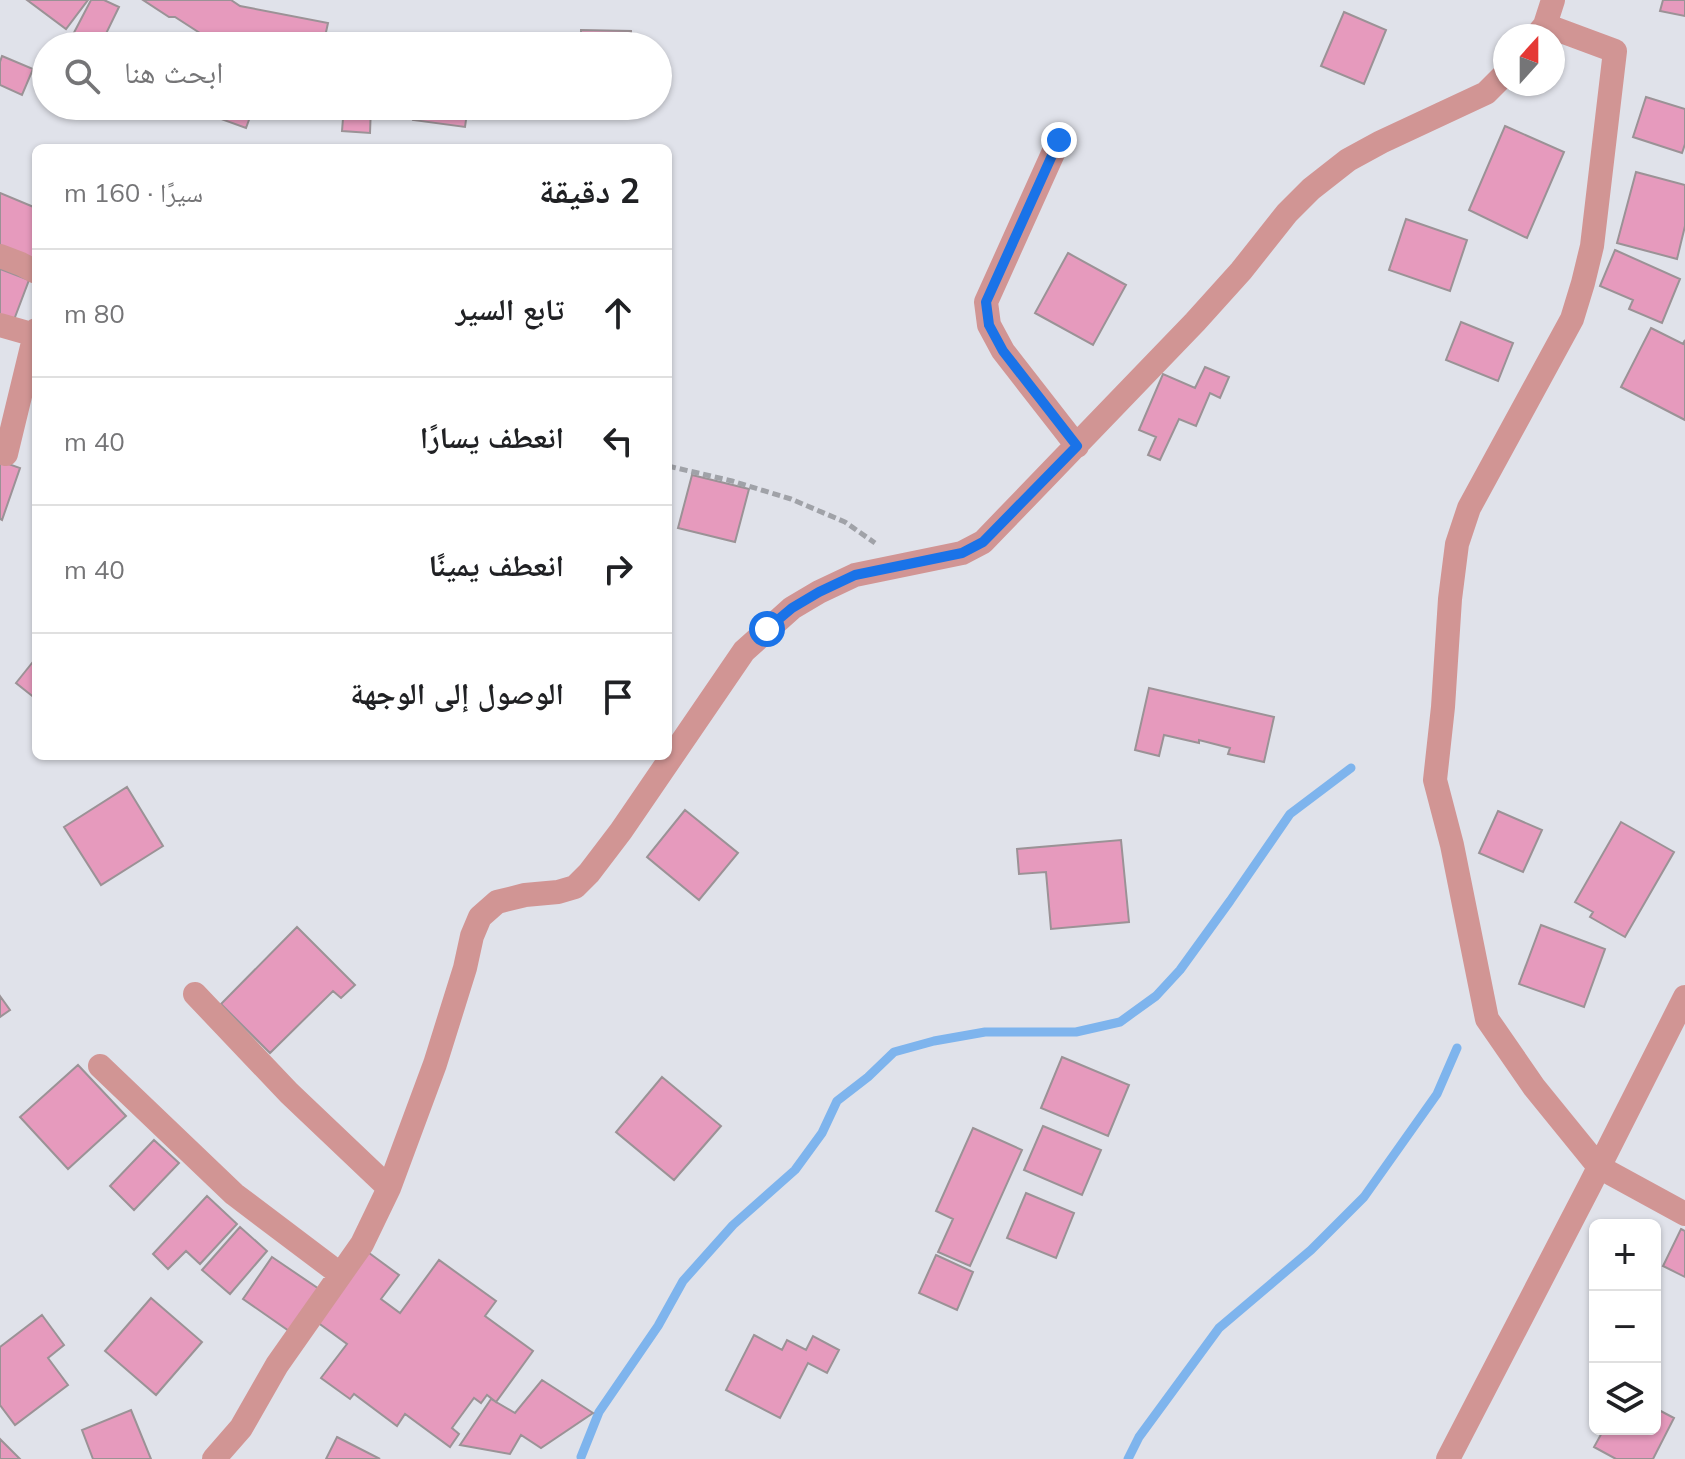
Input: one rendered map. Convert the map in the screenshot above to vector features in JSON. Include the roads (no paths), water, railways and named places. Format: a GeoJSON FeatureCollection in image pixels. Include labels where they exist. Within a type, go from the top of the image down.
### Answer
{"type":"FeatureCollection","features":[{"type":"Feature","properties":{"kind":"street"},"geometry":{"type":"LineString","coordinates":[[1544,24],[1553,0]]}},
{"type":"Feature","properties":{"kind":"street"},"geometry":{"type":"LineString","coordinates":[[1565,37],[1615,51],[1592,246],[1572,319],[1469,508],[1457,544],[1435,780],[1452,845],[1487,1019],[1534,1087],[1599,1167],[1685,1214]]}},
{"type":"Feature","properties":{"kind":"street"},"geometry":{"type":"LineString","coordinates":[[672,756],[744,651],[792,608],[855,575],[962,553],[983,542],[1195,322],[1311,189],[1348,160],[1486,93],[1493,86]]}},
{"type":"Feature","properties":{"kind":"street"},"geometry":{"type":"LineString","coordinates":[[1059,140],[986,302],[989,325],[1003,351],[1077,446]]}},
{"type":"Feature","properties":{"kind":"street"},"geometry":{"type":"LineString","coordinates":[[0,256],[32,270]]}},
{"type":"Feature","properties":{"kind":"street"},"geometry":{"type":"LineString","coordinates":[[0,325],[32,332]]}},
{"type":"Feature","properties":{"kind":"street"},"geometry":{"type":"LineString","coordinates":[[0,452],[6,454],[32,349]]}},
{"type":"Feature","properties":{"kind":"street"},"geometry":{"type":"LineString","coordinates":[[214,1459],[241,1428],[277,1365],[362,1244],[389,1188],[435,1064],[480,917],[497,902],[575,887],[621,831],[670,760]]}},
{"type":"Feature","properties":{"kind":"street"},"geometry":{"type":"LineString","coordinates":[[195,994],[289,1093],[389,1188]]}},
{"type":"Feature","properties":{"kind":"street"},"geometry":{"type":"LineString","coordinates":[[1448,1459],[1685,997]]}},
{"type":"Feature","properties":{"kind":"street"},"geometry":{"type":"LineString","coordinates":[[100,1066],[234,1194],[340,1274]]}},
{"type":"Feature","properties":{"kind":"waterway"},"geometry":{"type":"LineString","coordinates":[[581,1457],[599,1412],[658,1326],[683,1281],[733,1225],[795,1170],[822,1133],[837,1101],[894,1052],[985,1032],[1076,1032],[1120,1022],[1156,996],[1180,970],[1290,814],[1351,768]]}},
{"type":"Feature","properties":{"kind":"waterway"},"geometry":{"type":"LineString","coordinates":[[1128,1459],[1139,1437],[1219,1328],[1311,1250],[1364,1197],[1437,1094],[1457,1048]]}}]}
